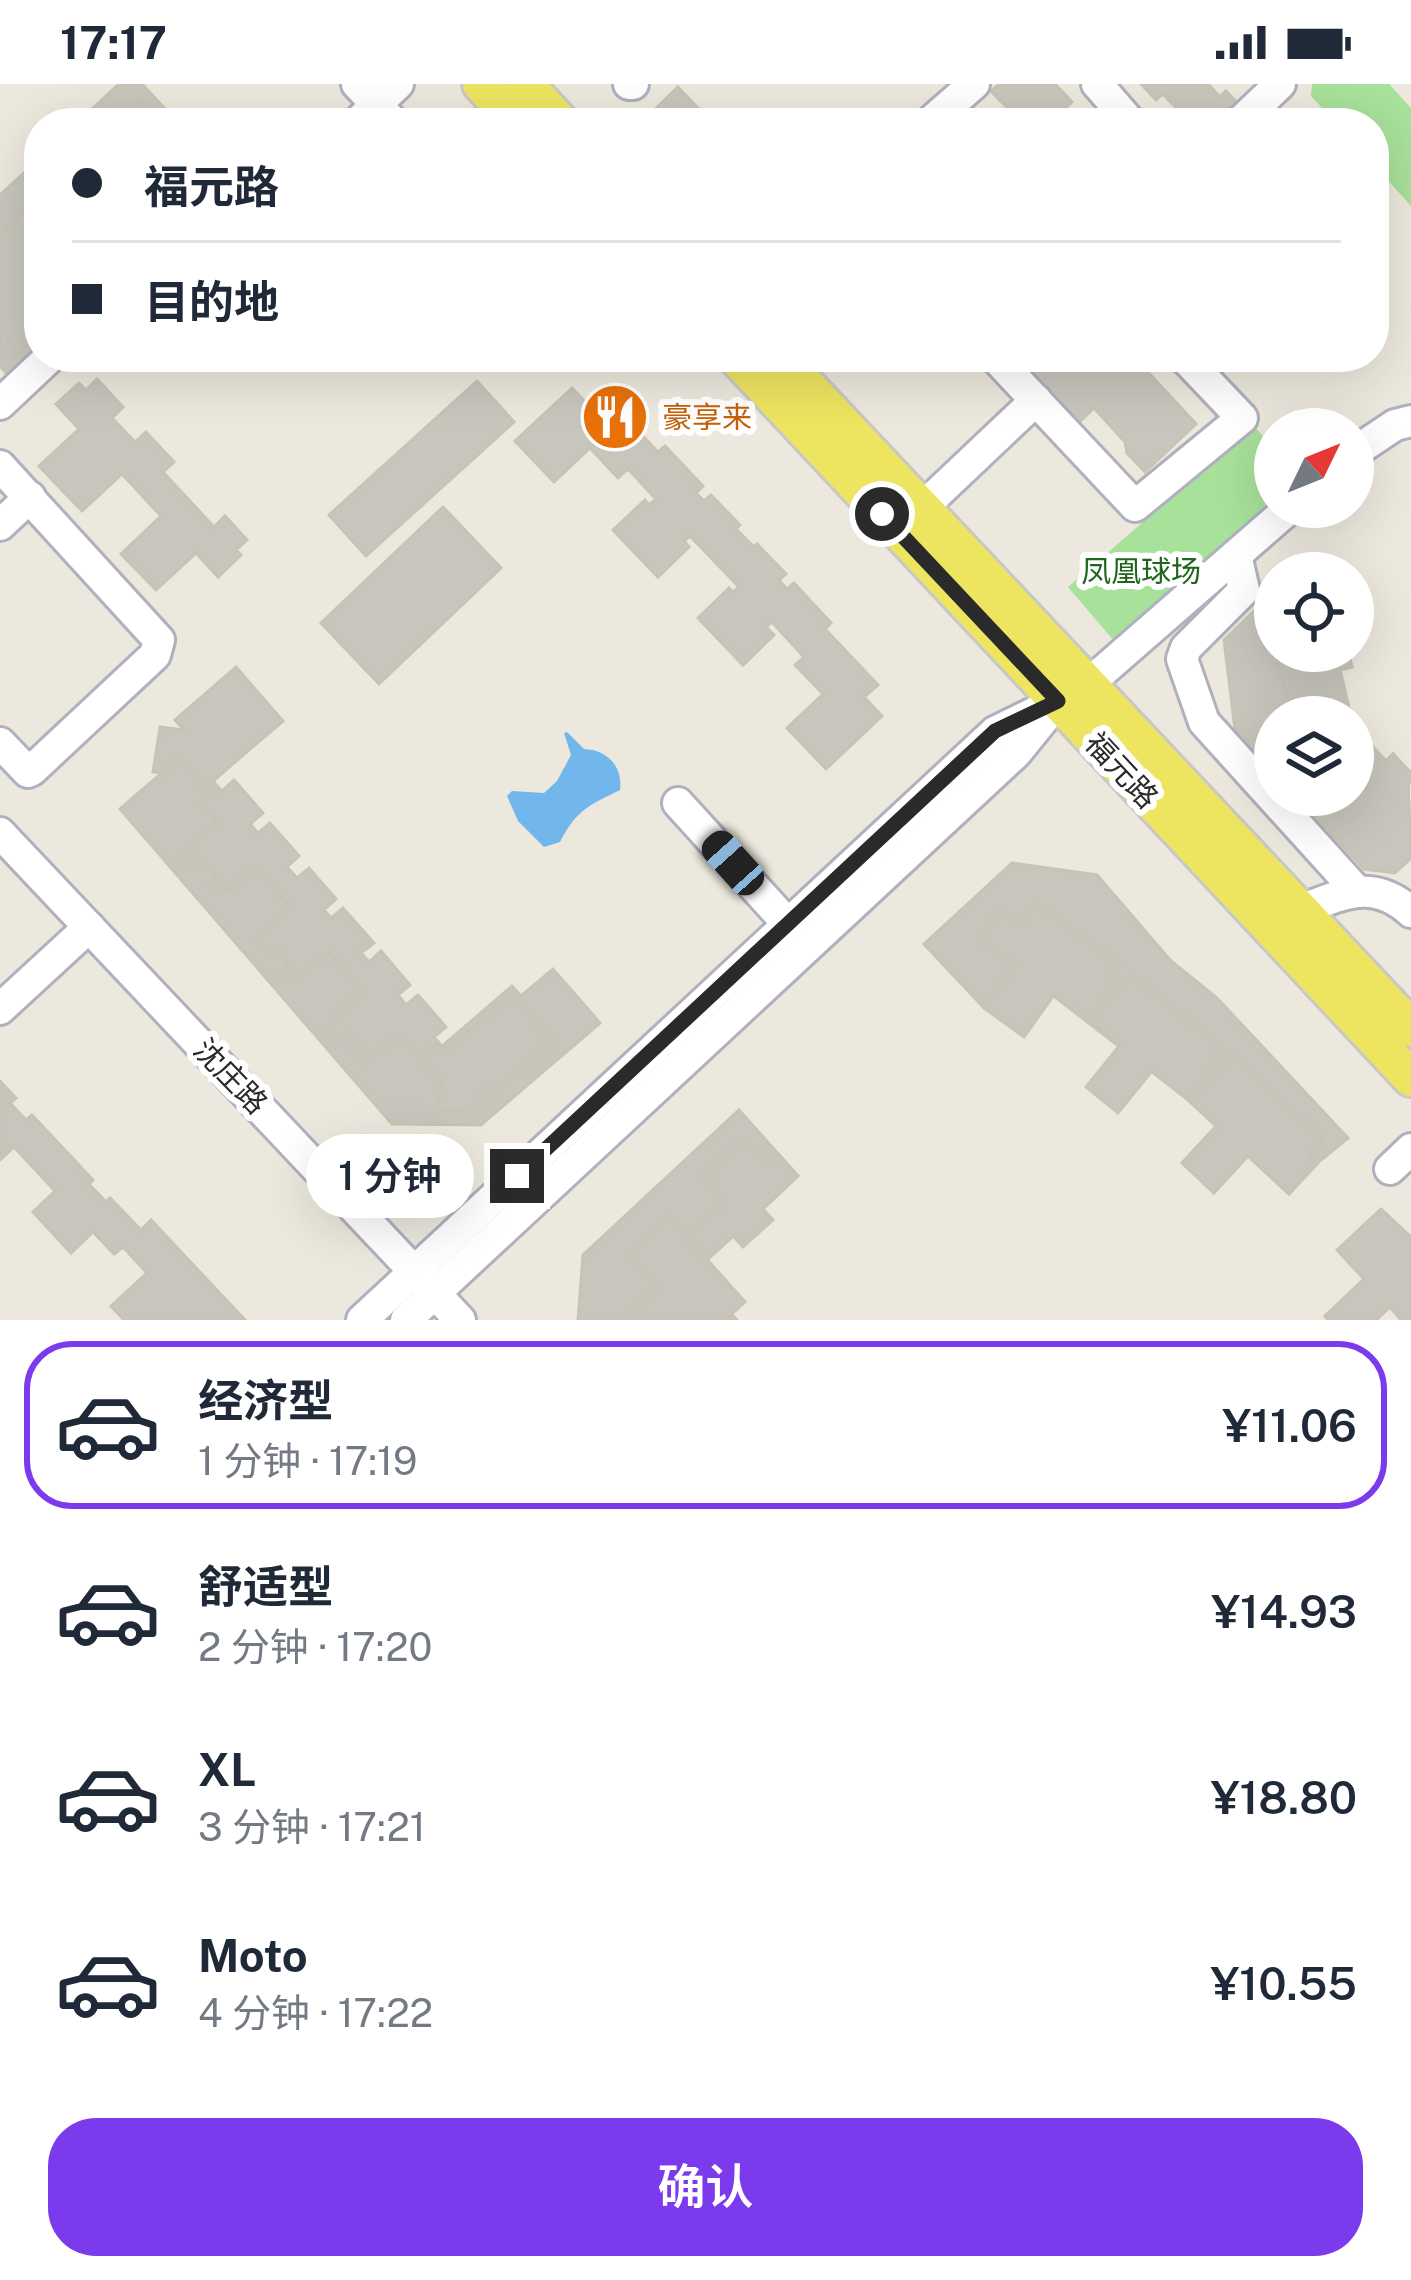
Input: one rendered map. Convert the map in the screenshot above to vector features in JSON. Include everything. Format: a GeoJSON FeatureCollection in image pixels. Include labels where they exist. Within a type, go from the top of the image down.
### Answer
{"type":"FeatureCollection","features":[{"type":"Feature","properties":{"kind":"main road"},"geometry":{"type":"LineString","coordinates":[[481,84],[503,108]]}},
{"type":"Feature","properties":{"kind":"main road"},"geometry":{"type":"LineString","coordinates":[[525,84],[547,108]]}},
{"type":"Feature","properties":{"kind":"main road","name":"福元路"},"geometry":{"type":"LineString","coordinates":[[751,372],[1409,1019]]}},
{"type":"Feature","properties":{"kind":"main road","name":"福元路"},"geometry":{"type":"LineString","coordinates":[[805,372],[1073,693],[1411,1078]]}},
{"type":"Feature","properties":{"kind":"street"},"geometry":{"type":"LineString","coordinates":[[946,108],[974,84]]}},
{"type":"Feature","properties":{"kind":"street"},"geometry":{"type":"LineString","coordinates":[[1096,84],[1118,108]]}},
{"type":"Feature","properties":{"kind":"street"},"geometry":{"type":"LineString","coordinates":[[1255,108],[1280,84]]}},
{"type":"Feature","properties":{"kind":"street"},"geometry":{"type":"LineString","coordinates":[[0,404],[34,372]]}},
{"type":"Feature","properties":{"kind":"street"},"geometry":{"type":"LineString","coordinates":[[1009,372],[1135,506],[1242,418],[1198,372]]}},
{"type":"Feature","properties":{"kind":"street"},"geometry":{"type":"LineString","coordinates":[[922,508],[1036,400]]}},
{"type":"Feature","properties":{"kind":"street"},"geometry":{"type":"LineString","coordinates":[[1374,438],[1395,424],[1411,421]]}},
{"type":"Feature","properties":{"kind":"street"},"geometry":{"type":"LineString","coordinates":[[0,466],[157,634],[159,649],[32,770],[28,772],[0,743]]}},
{"type":"Feature","properties":{"kind":"street"},"geometry":{"type":"LineString","coordinates":[[0,525],[30,497]]}},
{"type":"Feature","properties":{"kind":"street"},"geometry":{"type":"LineString","coordinates":[[362,1320],[425,1282],[1016,753],[1073,693],[1267,528]]}},
{"type":"Feature","properties":{"kind":"street"},"geometry":{"type":"LineString","coordinates":[[1236,555],[1244,590],[1186,648],[1182,659],[1204,722],[1357,890]]}},
{"type":"Feature","properties":{"kind":"street"},"geometry":{"type":"LineString","coordinates":[[406,1320],[425,1282],[788,924],[995,731],[1073,693]]}},
{"type":"Feature","properties":{"kind":"street"},"geometry":{"type":"LineString","coordinates":[[677,803],[788,924]]}},
{"type":"Feature","properties":{"kind":"street","name":"沈庄路"},"geometry":{"type":"LineString","coordinates":[[0,833],[460,1320]]}},
{"type":"Feature","properties":{"kind":"street"},"geometry":{"type":"LineString","coordinates":[[1300,910],[1357,890],[1405,898]]}},
{"type":"Feature","properties":{"kind":"street"},"geometry":{"type":"LineString","coordinates":[[0,1009],[89,927]]}},
{"type":"Feature","properties":{"kind":"green space"},"geometry":{"type":"Polygon","coordinates":[[[1312,84],[1389,84],[1411,108],[1411,206],[1389,182],[1389,108],[1322,108],[1311,96],[1312,84]]]}},
{"type":"Feature","properties":{"kind":"green space","name":"凤凰球场"},"geometry":{"type":"Polygon","coordinates":[[[1254,426],[1254,520],[1115,642],[1068,587],[1254,426]]]}},
{"type":"Feature","properties":{"kind":"water"},"geometry":{"type":"Polygon","coordinates":[[[567,732],[584,749],[612,761],[620,790],[585,809],[560,842],[544,847],[518,821],[507,796],[512,791],[544,793],[557,781],[571,755],[567,732]]]}},
{"type":"Feature","properties":{"kind":"building"},"geometry":{"type":"Polygon","coordinates":[[[119,84],[142,84],[164,108],[93,108],[119,84]]]}},
{"type":"Feature","properties":{"kind":"building"},"geometry":{"type":"Polygon","coordinates":[[[999,84],[1055,84],[1072,102],[1066,108],[1007,108],[991,91],[999,84]]]}},
{"type":"Feature","properties":{"kind":"building"},"geometry":{"type":"Polygon","coordinates":[[[1141,84],[1208,84],[1220,97],[1226,91],[1240,106],[1176,108],[1163,94],[1156,100],[1141,84]]]}},
{"type":"Feature","properties":{"kind":"building"},"geometry":{"type":"Polygon","coordinates":[[[678,87],[698,108],[656,108],[678,87]]]}},
{"type":"Feature","properties":{"kind":"building"},"geometry":{"type":"Polygon","coordinates":[[[24,173],[24,360],[8,375],[0,366],[0,195],[24,173]]]}},
{"type":"Feature","properties":{"kind":"building"},"geometry":{"type":"Polygon","coordinates":[[[24,211],[24,348],[12,359],[0,347],[0,233],[24,211]]]}},
{"type":"Feature","properties":{"kind":"building"},"geometry":{"type":"Polygon","coordinates":[[[1025,372],[1148,372],[1196,424],[1145,472],[1094,408],[1075,426],[1025,372]]]}},
{"type":"Feature","properties":{"kind":"building"},"geometry":{"type":"Polygon","coordinates":[[[97,379],[123,407],[112,418],[135,442],[146,432],[174,462],[163,472],[214,527],[225,516],[247,540],[236,550],[241,555],[218,577],[196,553],[156,590],[121,554],[161,516],[122,474],[82,511],[39,466],[79,429],[56,404],[79,383],[86,390],[97,379]]]}},
{"type":"Feature","properties":{"kind":"building"},"geometry":{"type":"Polygon","coordinates":[[[477,381],[514,422],[366,556],[329,515],[477,381]]]}},
{"type":"Feature","properties":{"kind":"building"},"geometry":{"type":"Polygon","coordinates":[[[572,388],[595,412],[609,400],[658,452],[665,446],[703,486],[696,493],[704,501],[711,495],[740,525],[736,529],[786,574],[779,580],[787,589],[794,583],[831,623],[825,629],[878,685],[864,697],[882,716],[826,769],[787,728],[823,694],[795,665],[804,657],[772,622],[766,627],[774,635],[743,665],[698,618],[729,588],[733,592],[739,587],[690,536],[684,541],[689,547],[658,577],[613,530],[645,500],[649,505],[656,499],[628,469],[618,478],[590,448],[554,482],[515,441],[572,388]]]}},
{"type":"Feature","properties":{"kind":"building"},"geometry":{"type":"Polygon","coordinates":[[[443,507],[501,568],[379,684],[321,623],[443,507]]]}},
{"type":"Feature","properties":{"kind":"building"},"geometry":{"type":"Polygon","coordinates":[[[1254,611],[1254,672],[1340,672],[1346,696],[1254,696],[1254,749],[1235,729],[1224,640],[1254,611]]]}},
{"type":"Feature","properties":{"kind":"building"},"geometry":{"type":"Polygon","coordinates":[[[236,667],[283,721],[213,781],[218,787],[200,802],[177,775],[153,772],[160,727],[184,730],[175,720],[236,667]]]}},
{"type":"Feature","properties":{"kind":"building"},"geometry":{"type":"Polygon","coordinates":[[[1280,672],[1340,672],[1346,696],[1287,696],[1280,672]]]}},
{"type":"Feature","properties":{"kind":"building"},"geometry":{"type":"Polygon","coordinates":[[[1374,748],[1386,761],[1393,754],[1411,773],[1411,851],[1381,819],[1371,828],[1360,816],[1374,816],[1374,748]]]}},
{"type":"Feature","properties":{"kind":"building"},"geometry":{"type":"Polygon","coordinates":[[[1374,748],[1386,761],[1393,754],[1411,773],[1411,858],[1395,873],[1364,869],[1315,816],[1374,816],[1374,748]]]}},
{"type":"Feature","properties":{"kind":"building"},"geometry":{"type":"Polygon","coordinates":[[[179,758],[433,1054],[512,986],[521,996],[553,969],[600,1023],[481,1125],[392,1124],[120,809],[179,758]]]}},
{"type":"Feature","properties":{"kind":"building"},"geometry":{"type":"Polygon","coordinates":[[[234,780],[263,813],[250,824],[258,833],[270,823],[299,856],[287,867],[297,878],[309,868],[336,899],[324,910],[331,918],[343,908],[374,943],[361,953],[369,962],[381,951],[410,985],[398,995],[406,1005],[418,995],[446,1027],[434,1037],[439,1043],[420,1058],[401,1035],[362,1064],[353,1054],[362,1047],[350,1033],[341,1041],[329,1027],[338,1019],[335,1015],[363,991],[330,953],[290,982],[280,971],[289,964],[274,946],[266,952],[256,941],[290,907],[256,867],[218,894],[209,884],[216,877],[201,860],[192,867],[183,856],[217,822],[200,802],[234,780]]]}},
{"type":"Feature","properties":{"kind":"building"},"geometry":{"type":"Polygon","coordinates":[[[1012,863],[1097,875],[1171,961],[1216,997],[1348,1138],[1289,1194],[1187,1099],[1015,966],[984,1008],[924,944],[1012,863]]]}},
{"type":"Feature","properties":{"kind":"building"},"geometry":{"type":"Polygon","coordinates":[[[1036,903],[1119,964],[1107,981],[1114,986],[1089,1020],[1054,995],[1024,1037],[984,1008],[1015,966],[978,939],[999,910],[1020,925],[1036,903]]]}},
{"type":"Feature","properties":{"kind":"building"},"geometry":{"type":"Polygon","coordinates":[[[1132,975],[1222,1048],[1187,1099],[1152,1071],[1118,1113],[1086,1087],[1120,1045],[1089,1020],[1132,975]]]}},
{"type":"Feature","properties":{"kind":"building"},"geometry":{"type":"Polygon","coordinates":[[[512,994],[553,1042],[492,1095],[488,1089],[481,1095],[479,1114],[438,1109],[441,1082],[420,1058],[439,1043],[445,1051],[512,994]]]}},
{"type":"Feature","properties":{"kind":"building"},"geometry":{"type":"Polygon","coordinates":[[[1232,1055],[1323,1139],[1309,1155],[1318,1163],[1289,1194],[1248,1156],[1214,1193],[1182,1163],[1216,1126],[1187,1099],[1232,1055]]]}},
{"type":"Feature","properties":{"kind":"building"},"geometry":{"type":"Polygon","coordinates":[[[0,1081],[16,1098],[10,1103],[26,1120],[32,1115],[93,1180],[89,1184],[106,1202],[110,1198],[141,1230],[151,1220],[245,1320],[124,1320],[111,1306],[147,1273],[123,1247],[114,1254],[93,1232],[71,1253],[33,1212],[55,1191],[14,1147],[0,1160],[0,1081]]]}},
{"type":"Feature","properties":{"kind":"building"},"geometry":{"type":"Polygon","coordinates":[[[739,1110],[798,1176],[693,1273],[737,1320],[578,1320],[583,1255],[739,1110]]]}},
{"type":"Feature","properties":{"kind":"building"},"geometry":{"type":"Polygon","coordinates":[[[744,1138],[767,1163],[777,1153],[798,1176],[763,1209],[773,1220],[743,1247],[733,1236],[708,1259],[687,1237],[726,1201],[703,1176],[744,1138]]]}},
{"type":"Feature","properties":{"kind":"building"},"geometry":{"type":"Polygon","coordinates":[[[1381,1209],[1411,1237],[1411,1320],[1401,1320],[1390,1307],[1376,1320],[1328,1320],[1325,1316],[1364,1279],[1337,1250],[1381,1209]]]}},
{"type":"Feature","properties":{"kind":"building"},"geometry":{"type":"Polygon","coordinates":[[[669,1217],[745,1302],[725,1320],[631,1320],[628,1316],[658,1288],[628,1255],[669,1217]]]}},
{"type":"Feature","properties":{"kind":"place","name":"豪享来"},"geometry":{"type":"Point","coordinates":[615,417]}},
{"type":"Feature","properties":{"kind":"route"},"geometry":{"type":"LineString","coordinates":[[517,1176],[995,731],[1058,701],[882,514]]}}]}
